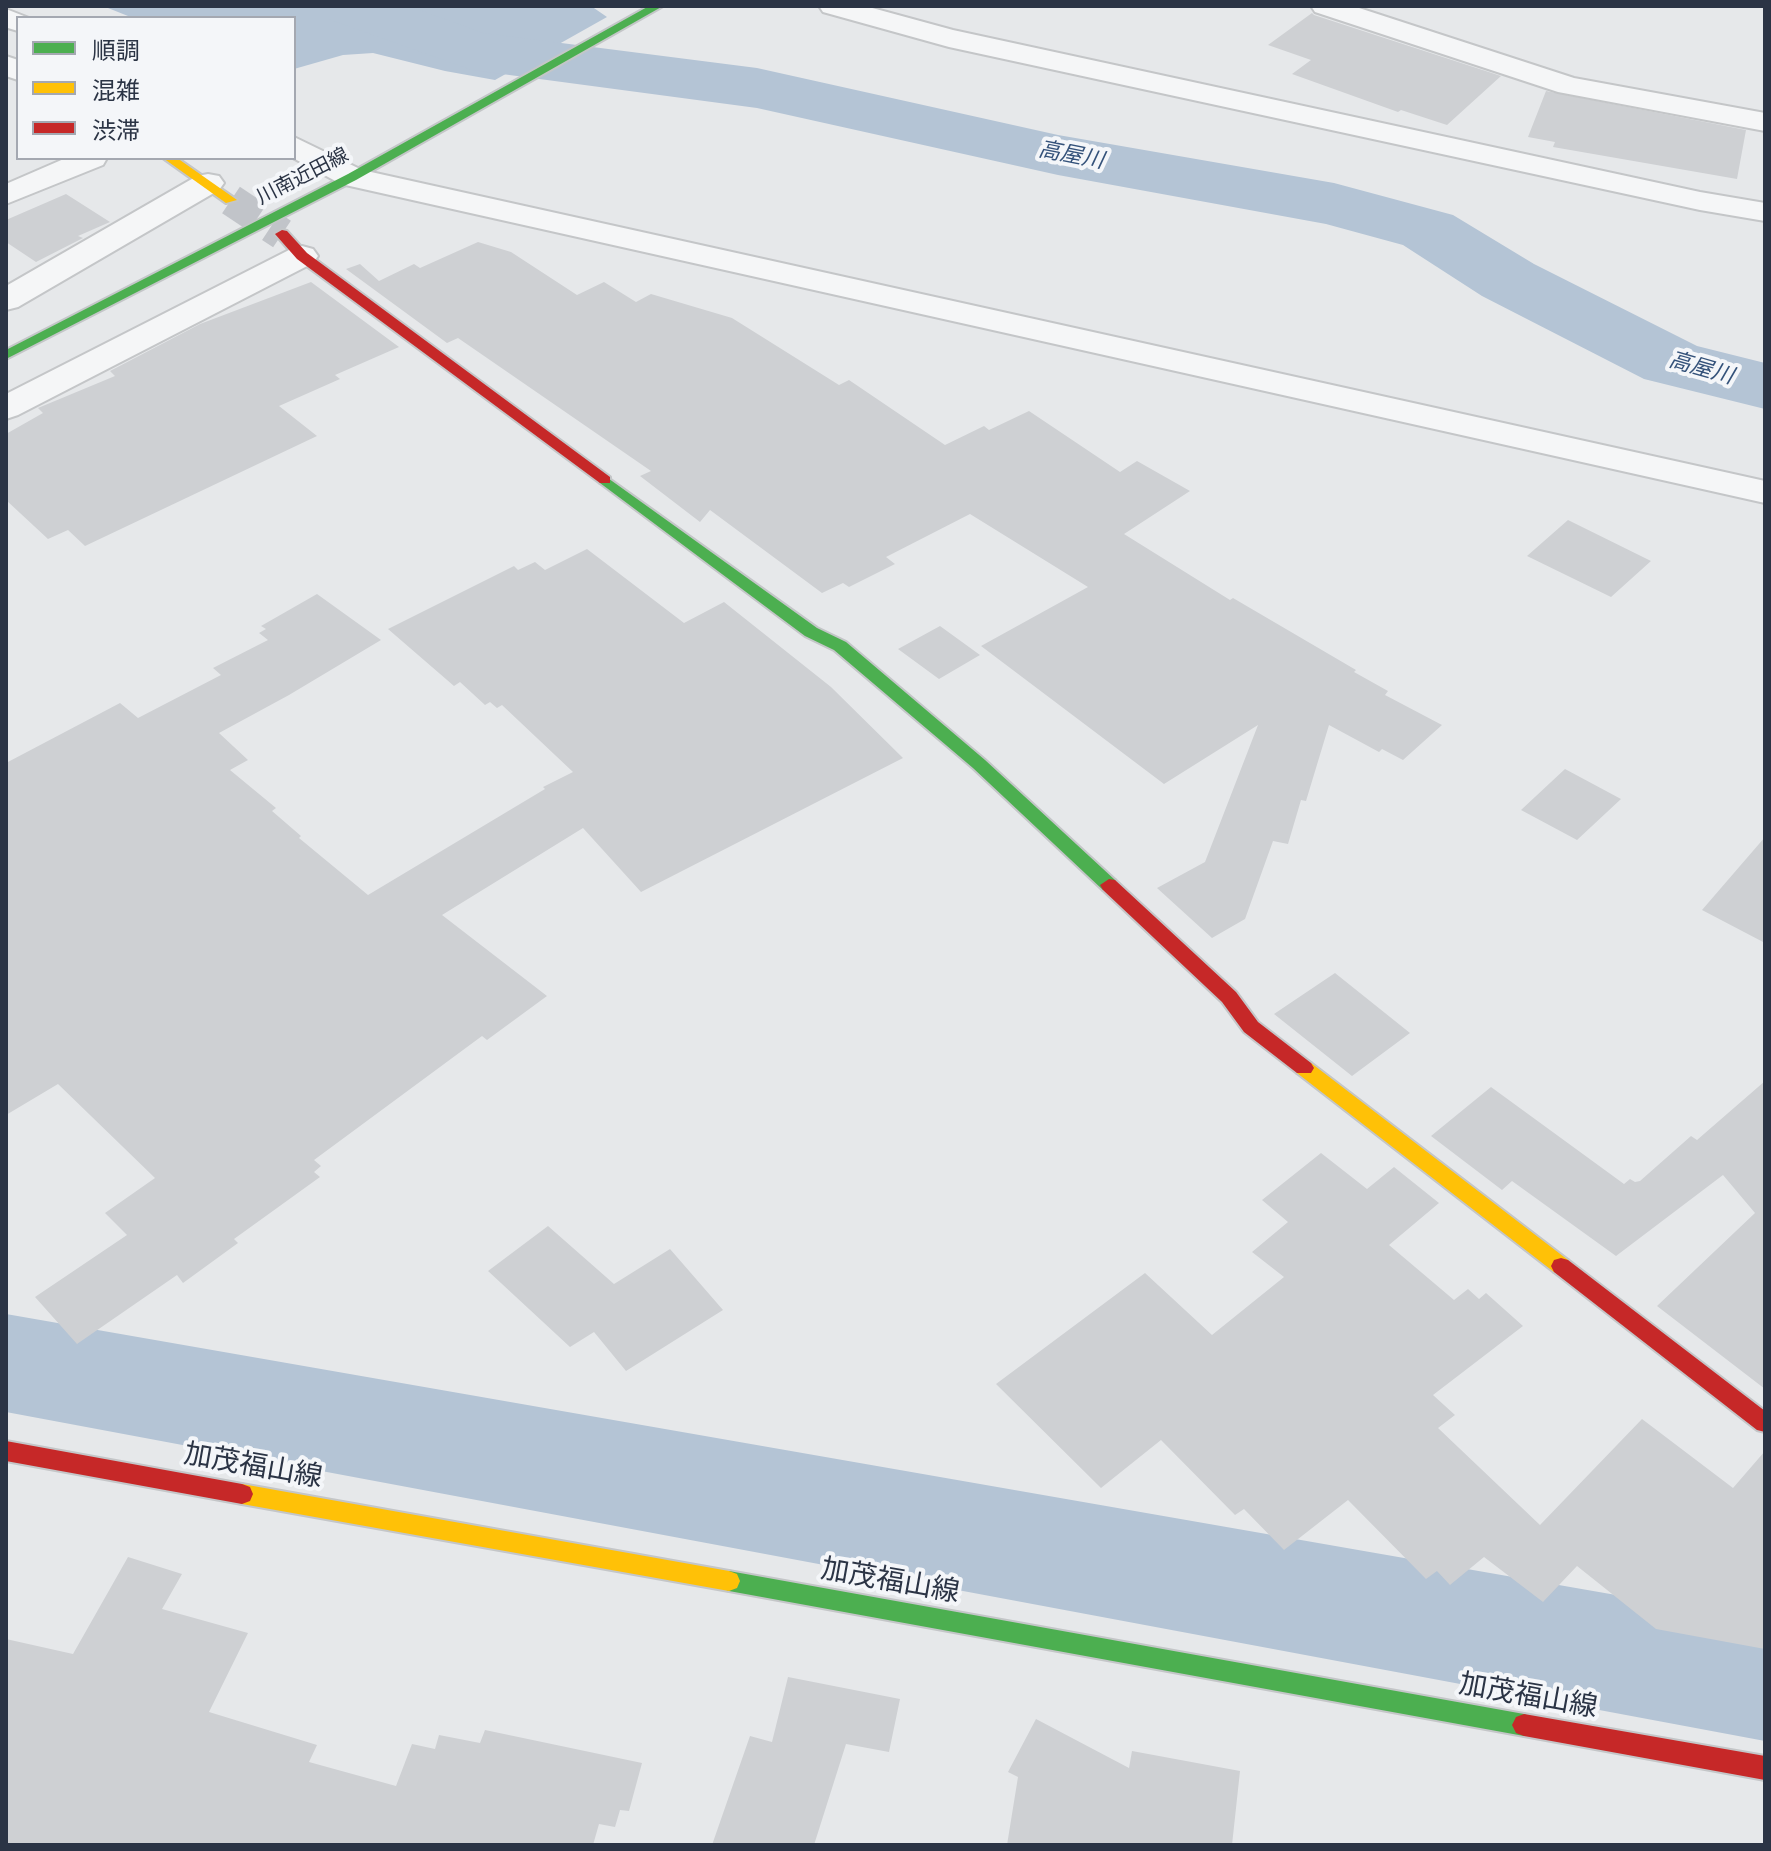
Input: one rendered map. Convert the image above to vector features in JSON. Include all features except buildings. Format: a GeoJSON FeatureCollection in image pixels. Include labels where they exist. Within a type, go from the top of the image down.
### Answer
{"type":"FeatureCollection","features":[{"type":"Feature","properties":{"kind":"main road","name":"川南近田線"},"geometry":{"type":"LineString","coordinates":[[6,355],[352,177],[657,6]]}},
{"type":"Feature","properties":{"kind":"main road"},"geometry":{"type":"LineString","coordinates":[[172,160],[219,191]]}},
{"type":"Feature","properties":{"kind":"main road"},"geometry":{"type":"LineString","coordinates":[[292,245],[811,632],[840,646],[979,764],[1102,876],[1229,997],[1251,1027],[1765,1423]]}},
{"type":"Feature","properties":{"kind":"main road","name":"加茂福山線"},"geometry":{"type":"LineString","coordinates":[[6,1451],[1765,1768]]}},
{"type":"Feature","properties":{"kind":"street"},"geometry":{"type":"LineString","coordinates":[[833,6],[979,45],[1700,201],[1765,212]]}},
{"type":"Feature","properties":{"kind":"street"},"geometry":{"type":"LineString","coordinates":[[1325,6],[1568,86],[1765,122]]}},
{"type":"Feature","properties":{"kind":"street"},"geometry":{"type":"LineString","coordinates":[[296,147],[352,177],[1765,492]]}},
{"type":"Feature","properties":{"kind":"street"},"geometry":{"type":"LineString","coordinates":[[6,195],[87,160]]}},
{"type":"Feature","properties":{"kind":"street"},"geometry":{"type":"LineString","coordinates":[[6,300],[219,191]]}},
{"type":"Feature","properties":{"kind":"street"},"geometry":{"type":"LineString","coordinates":[[6,408],[292,245]]}},
{"type":"Feature","properties":{"kind":"water"},"geometry":{"type":"Polygon","coordinates":[[[103,6],[591,6],[607,17],[495,80],[373,53],[343,55],[296,68],[296,16],[128,16],[103,6]]]}},
{"type":"Feature","properties":{"kind":"waterway","name":"高屋川"},"geometry":{"type":"LineString","coordinates":[[350,6],[472,51],[757,88],[1058,155],[1334,204],[1428,230],[1508,280],[1671,363],[1765,386]]}},
{"type":"Feature","properties":{"kind":"waterway"},"geometry":{"type":"LineString","coordinates":[[6,1363],[1765,1681]]}},
{"type":"Feature","properties":{"kind":"tunnel"},"geometry":{"type":"LineString","coordinates":[[231,200],[282,234]]}},
{"type":"Feature","properties":{"kind":"traffic: fast"},"geometry":{"type":"LineString","coordinates":[[6,355],[352,177],[657,6]]}},
{"type":"Feature","properties":{"kind":"traffic: fast"},"geometry":{"type":"LineString","coordinates":[[605,480],[811,632],[840,646],[979,764],[1109,885]]}},
{"type":"Feature","properties":{"kind":"traffic: fast"},"geometry":{"type":"LineString","coordinates":[[729,1581],[1524,1725]]}},
{"type":"Feature","properties":{"kind":"traffic: slow"},"geometry":{"type":"LineString","coordinates":[[172,160],[231,200]]}},
{"type":"Feature","properties":{"kind":"traffic: slow"},"geometry":{"type":"LineString","coordinates":[[1304,1068],[1561,1266]]}},
{"type":"Feature","properties":{"kind":"traffic: slow"},"geometry":{"type":"LineString","coordinates":[[242,1494],[729,1581]]}},
{"type":"Feature","properties":{"kind":"traffic: jam"},"geometry":{"type":"LineString","coordinates":[[282,234],[302,256],[605,480]]}},
{"type":"Feature","properties":{"kind":"traffic: jam"},"geometry":{"type":"LineString","coordinates":[[1109,885],[1229,997],[1251,1027],[1304,1068]]}},
{"type":"Feature","properties":{"kind":"traffic: jam"},"geometry":{"type":"LineString","coordinates":[[1561,1266],[1765,1423]]}},
{"type":"Feature","properties":{"kind":"traffic: jam"},"geometry":{"type":"LineString","coordinates":[[6,1451],[242,1494]]}},
{"type":"Feature","properties":{"kind":"traffic: jam"},"geometry":{"type":"LineString","coordinates":[[1524,1725],[1765,1768]]}}]}
